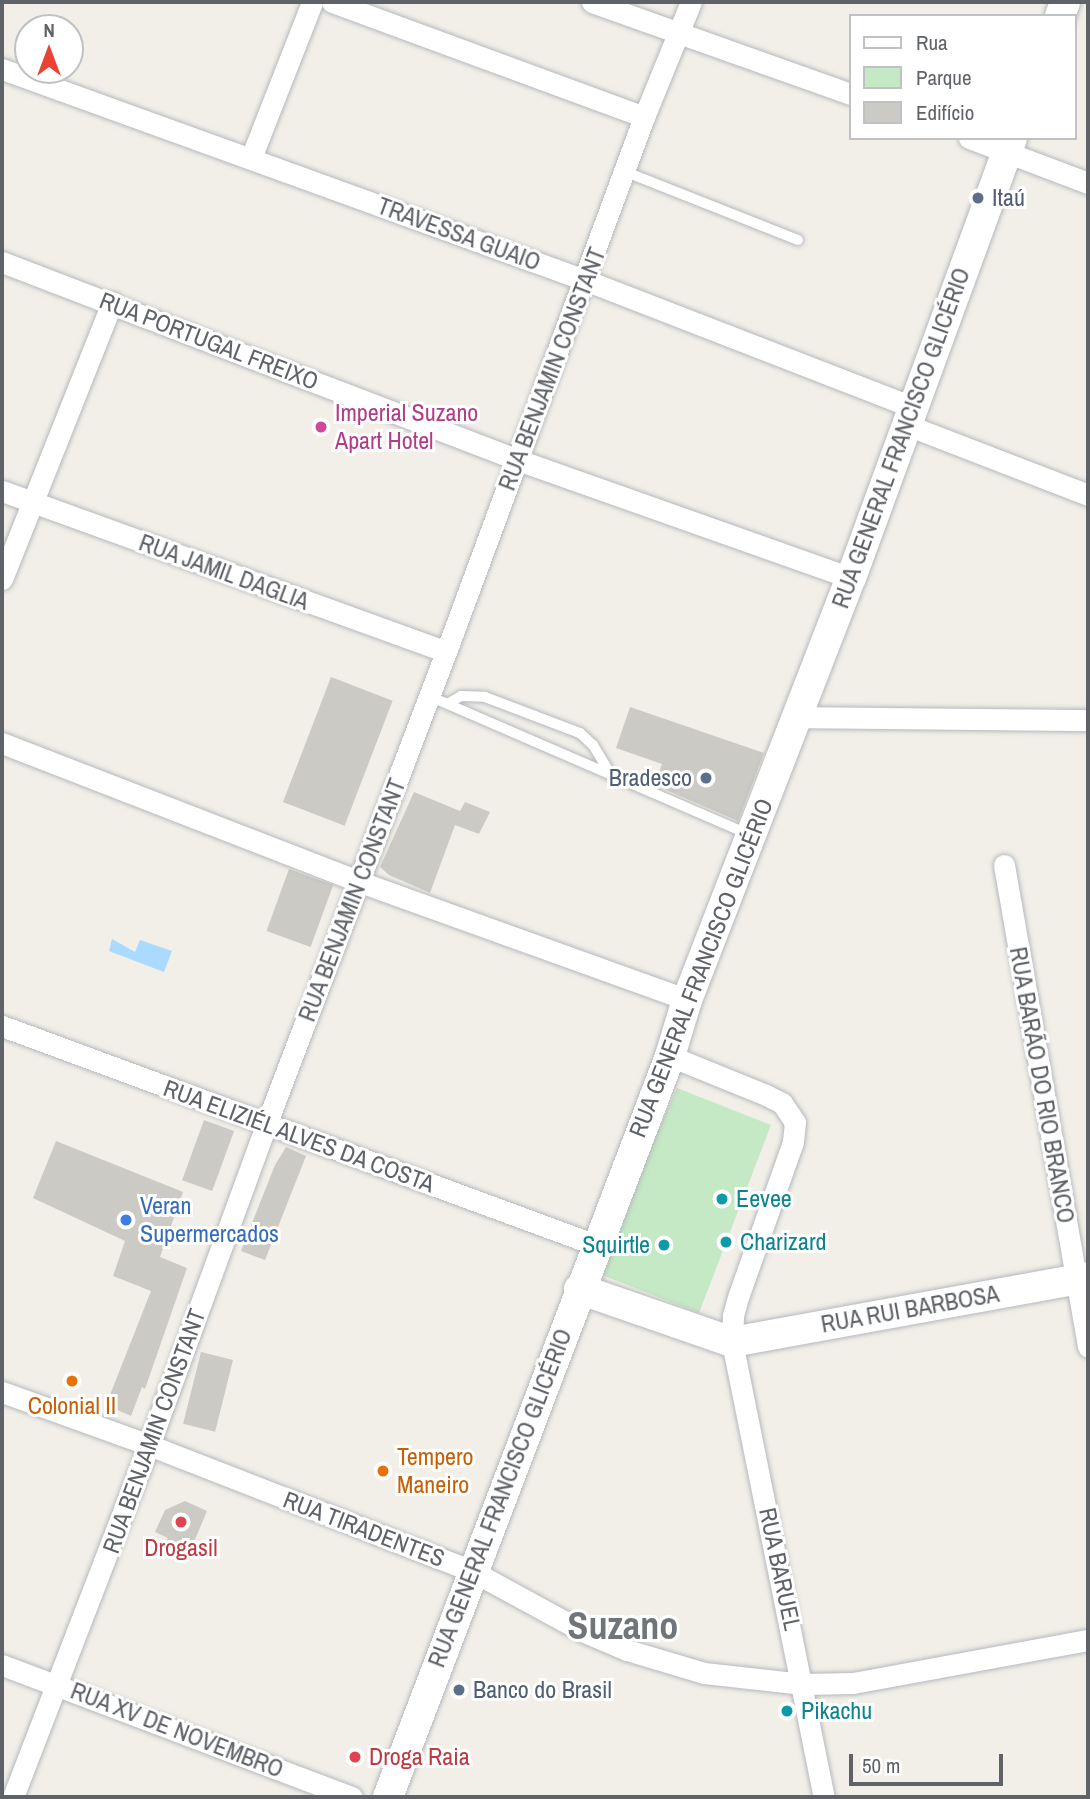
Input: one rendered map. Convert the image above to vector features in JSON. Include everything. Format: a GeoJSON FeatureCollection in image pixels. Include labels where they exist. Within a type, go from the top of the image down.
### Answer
{"type":"FeatureCollection","features":[{"type":"Feature","properties":{"kind":"main road","name":"RUA GENERAL FRANCISCO GLICÉRIO"},"geometry":{"type":"LineString","coordinates":[[388,1797],[579,1289],[670,1056],[687,1000],[851,578],[1009,145]]}},
{"type":"Feature","properties":{"kind":"main road","name":"RUA RUI BARBOSA"},"geometry":{"type":"LineString","coordinates":[[732,1342],[1082,1278]]}},
{"type":"Feature","properties":{"kind":"main road"},"geometry":{"type":"LineString","coordinates":[[579,1289],[732,1342]]}},
{"type":"Feature","properties":{"kind":"street"},"geometry":{"type":"LineString","coordinates":[[251,158],[312,2]]}},
{"type":"Feature","properties":{"kind":"street"},"geometry":{"type":"LineString","coordinates":[[332,2],[644,117]]}},
{"type":"Feature","properties":{"kind":"street"},"geometry":{"type":"LineString","coordinates":[[592,2],[848,93]]}},
{"type":"Feature","properties":{"kind":"street","name":"RUA BENJAMIN CONSTANT"},"geometry":{"type":"LineString","coordinates":[[13,1797],[59,1685],[266,1125],[360,882],[439,700],[446,652],[626,173],[644,117],[691,2]]}},
{"type":"Feature","properties":{"kind":"street","name":"TRAVESSA GUAIO"},"geometry":{"type":"LineString","coordinates":[[2,69],[585,280],[910,416],[1088,495]]}},
{"type":"Feature","properties":{"kind":"street"},"geometry":{"type":"LineString","coordinates":[[980,140],[1009,145],[1088,183]]}},
{"type":"Feature","properties":{"kind":"street","name":"RUA PORTUGAL FREIXO"},"geometry":{"type":"LineString","coordinates":[[2,262],[518,460],[851,578]]}},
{"type":"Feature","properties":{"kind":"street"},"geometry":{"type":"LineString","coordinates":[[2,579],[112,302]]}},
{"type":"Feature","properties":{"kind":"street","name":"RUA JAMIL DAGLIA"},"geometry":{"type":"LineString","coordinates":[[2,491],[446,652]]}},
{"type":"Feature","properties":{"kind":"street"},"geometry":{"type":"LineString","coordinates":[[797,717],[1088,720]]}},
{"type":"Feature","properties":{"kind":"street"},"geometry":{"type":"LineString","coordinates":[[2,743],[360,882],[687,1000]]}},
{"type":"Feature","properties":{"kind":"street","name":"RUA BARÃO DO RIO BRANCO"},"geometry":{"type":"LineString","coordinates":[[1004,865],[1082,1278],[1088,1348]]}},
{"type":"Feature","properties":{"kind":"street","name":"RUA ELIZIÉL ALVES DA COSTA"},"geometry":{"type":"LineString","coordinates":[[2,1026],[596,1245]]}},
{"type":"Feature","properties":{"kind":"street","name":"RUA BARUEL"},"geometry":{"type":"LineString","coordinates":[[670,1056],[774,1099],[790,1112],[795,1122],[793,1142],[738,1297],[733,1316],[732,1342],[824,1797]]}},
{"type":"Feature","properties":{"kind":"street","name":"RUA TIRADENTES"},"geometry":{"type":"LineString","coordinates":[[2,1392],[149,1445],[472,1571],[580,1630],[659,1662],[741,1679],[803,1684],[853,1683],[1088,1640]]}},
{"type":"Feature","properties":{"kind":"street","name":"RUA XV DE NOVEMBRO"},"geometry":{"type":"LineString","coordinates":[[2,1665],[352,1797]]}},
{"type":"Feature","properties":{"kind":"lane"},"geometry":{"type":"LineString","coordinates":[[626,173],[799,240]]}},
{"type":"Feature","properties":{"kind":"lane"},"geometry":{"type":"LineString","coordinates":[[439,700],[461,696],[485,697],[580,733],[593,746],[608,772]]}},
{"type":"Feature","properties":{"kind":"lane"},"geometry":{"type":"LineString","coordinates":[[439,700],[750,835]]}},
{"type":"Feature","properties":{"kind":"green space"},"geometry":{"type":"Polygon","coordinates":[[[677,1088],[771,1125],[699,1313],[602,1275],[614,1231],[677,1088]]]}},
{"type":"Feature","properties":{"kind":"water"},"geometry":{"type":"Polygon","coordinates":[[[112,939],[135,952],[140,940],[172,951],[164,972],[109,951],[112,939]]]}},
{"type":"Feature","properties":{"kind":"building"},"geometry":{"type":"Polygon","coordinates":[[[331,677],[393,701],[345,826],[283,802],[331,677]]]}},
{"type":"Feature","properties":{"kind":"building","name":"Bradesco"},"geometry":{"type":"Polygon","coordinates":[[[630,707],[764,753],[738,821],[655,785],[662,764],[616,748],[630,707]]]}},
{"type":"Feature","properties":{"kind":"building"},"geometry":{"type":"Polygon","coordinates":[[[414,792],[460,811],[465,802],[490,812],[479,834],[455,825],[430,893],[389,875],[380,867],[414,792]]]}},
{"type":"Feature","properties":{"kind":"building"},"geometry":{"type":"Polygon","coordinates":[[[289,869],[333,885],[311,947],[266,931],[289,869]]]}},
{"type":"Feature","properties":{"kind":"building"},"geometry":{"type":"Polygon","coordinates":[[[204,1120],[234,1131],[212,1191],[182,1180],[204,1120]]]}},
{"type":"Feature","properties":{"kind":"building","name":"Veran Supermercados"},"geometry":{"type":"Polygon","coordinates":[[[56,1141],[183,1192],[160,1257],[187,1268],[145,1389],[142,1387],[131,1416],[106,1405],[151,1291],[113,1276],[125,1241],[33,1198],[56,1141]]]}},
{"type":"Feature","properties":{"kind":"building"},"geometry":{"type":"Polygon","coordinates":[[[286,1147],[306,1156],[265,1260],[241,1251],[275,1165],[286,1147]]]}},
{"type":"Feature","properties":{"kind":"building"},"geometry":{"type":"Polygon","coordinates":[[[201,1352],[233,1360],[215,1432],[183,1424],[201,1352]]]}},
{"type":"Feature","properties":{"kind":"building","name":"Drogasil"},"geometry":{"type":"Polygon","coordinates":[[[185,1501],[207,1511],[189,1554],[164,1544],[168,1538],[155,1532],[165,1510],[185,1501]]]}},
{"type":"Feature","properties":{"kind":"place","name":"Itaú"},"geometry":{"type":"Point","coordinates":[978,198]}},
{"type":"Feature","properties":{"kind":"place","name":"Imperial Suzano Apart Hotel"},"geometry":{"type":"Point","coordinates":[321,427]}},
{"type":"Feature","properties":{"kind":"place","name":"Bradesco"},"geometry":{"type":"Point","coordinates":[706,778]}},
{"type":"Feature","properties":{"kind":"place","name":"Eevee"},"geometry":{"type":"Point","coordinates":[722,1199]}},
{"type":"Feature","properties":{"kind":"place","name":"Veran Supermercados"},"geometry":{"type":"Point","coordinates":[126,1220]}},
{"type":"Feature","properties":{"kind":"place","name":"Charizard"},"geometry":{"type":"Point","coordinates":[726,1242]}},
{"type":"Feature","properties":{"kind":"place","name":"Squirtle"},"geometry":{"type":"Point","coordinates":[664,1245]}},
{"type":"Feature","properties":{"kind":"place","name":"Colonial II"},"geometry":{"type":"Point","coordinates":[72,1381]}},
{"type":"Feature","properties":{"kind":"place","name":"Tempero Maneiro"},"geometry":{"type":"Point","coordinates":[383,1471]}},
{"type":"Feature","properties":{"kind":"place","name":"Drogasil"},"geometry":{"type":"Point","coordinates":[181,1522]}},
{"type":"Feature","properties":{"kind":"place","name":"Banco do Brasil"},"geometry":{"type":"Point","coordinates":[459,1690]}},
{"type":"Feature","properties":{"kind":"place","name":"Pikachu"},"geometry":{"type":"Point","coordinates":[787,1711]}},
{"type":"Feature","properties":{"kind":"place","name":"Droga Raia"},"geometry":{"type":"Point","coordinates":[355,1757]}},
{"type":"Feature","properties":{"kind":"district","name":"Suzano"},"geometry":{"type":"Point","coordinates":[623,1626]}}]}
